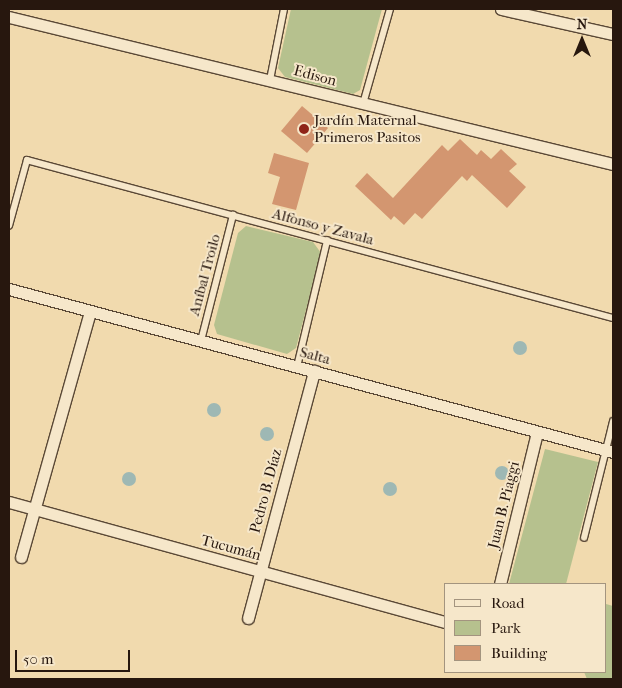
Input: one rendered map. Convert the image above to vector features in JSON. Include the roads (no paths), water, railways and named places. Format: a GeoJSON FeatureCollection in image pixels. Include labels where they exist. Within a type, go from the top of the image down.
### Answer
{"type":"FeatureCollection","features":[{"type":"Feature","properties":{"kind":"street"},"geometry":{"type":"LineString","coordinates":[[501,9],[613,34]]}},
{"type":"Feature","properties":{"kind":"street","name":"Edison"},"geometry":{"type":"LineString","coordinates":[[9,17],[613,164]]}},
{"type":"Feature","properties":{"kind":"street","name":"Salta"},"geometry":{"type":"LineString","coordinates":[[9,288],[610,451]]}},
{"type":"Feature","properties":{"kind":"street"},"geometry":{"type":"LineString","coordinates":[[21,557],[90,310]]}},
{"type":"Feature","properties":{"kind":"street","name":"Pedro B. Díaz"},"geometry":{"type":"LineString","coordinates":[[248,618],[314,371]]}},
{"type":"Feature","properties":{"kind":"street","name":"Juan B. Piaggi"},"geometry":{"type":"LineString","coordinates":[[500,583],[537,432]]}},
{"type":"Feature","properties":{"kind":"street","name":"Tucumán"},"geometry":{"type":"LineString","coordinates":[[9,502],[444,621]]}},
{"type":"Feature","properties":{"kind":"lane"},"geometry":{"type":"LineString","coordinates":[[270,80],[284,9]]}},
{"type":"Feature","properties":{"kind":"lane"},"geometry":{"type":"LineString","coordinates":[[363,104],[390,9]]}},
{"type":"Feature","properties":{"kind":"lane","name":"Alfonso y Zavala"},"geometry":{"type":"LineString","coordinates":[[9,226],[27,160],[613,318]]}},
{"type":"Feature","properties":{"kind":"lane","name":"Aníbal Troilo"},"geometry":{"type":"LineString","coordinates":[[201,340],[233,215]]}},
{"type":"Feature","properties":{"kind":"lane"},"geometry":{"type":"LineString","coordinates":[[297,367],[328,240]]}},
{"type":"Feature","properties":{"kind":"lane"},"geometry":{"type":"LineString","coordinates":[[584,538],[610,451],[613,422]]}},
{"type":"Feature","properties":{"kind":"water"},"geometry":{"type":"Polygon","coordinates":[[[517,341],[523,341],[527,348],[523,355],[517,355],[513,351],[513,345],[517,341]]]}},
{"type":"Feature","properties":{"kind":"water"},"geometry":{"type":"Polygon","coordinates":[[[211,403],[217,403],[221,410],[217,417],[211,417],[207,413],[207,407],[211,403]]]}},
{"type":"Feature","properties":{"kind":"water"},"geometry":{"type":"Polygon","coordinates":[[[264,427],[270,427],[274,434],[270,441],[264,441],[260,437],[260,431],[264,427]]]}},
{"type":"Feature","properties":{"kind":"water"},"geometry":{"type":"Polygon","coordinates":[[[499,466],[505,466],[509,473],[505,480],[499,480],[495,476],[495,470],[499,466]]]}},
{"type":"Feature","properties":{"kind":"water"},"geometry":{"type":"Polygon","coordinates":[[[126,472],[132,472],[136,479],[132,486],[126,486],[122,482],[122,476],[126,472]]]}},
{"type":"Feature","properties":{"kind":"water"},"geometry":{"type":"Polygon","coordinates":[[[387,482],[393,482],[397,489],[393,496],[387,496],[383,492],[383,486],[387,482]]]}},
{"type":"Feature","properties":{"kind":"place","name":"Jardín Maternal Primeros Pasitos"},"geometry":{"type":"Point","coordinates":[304,129]}}]}
